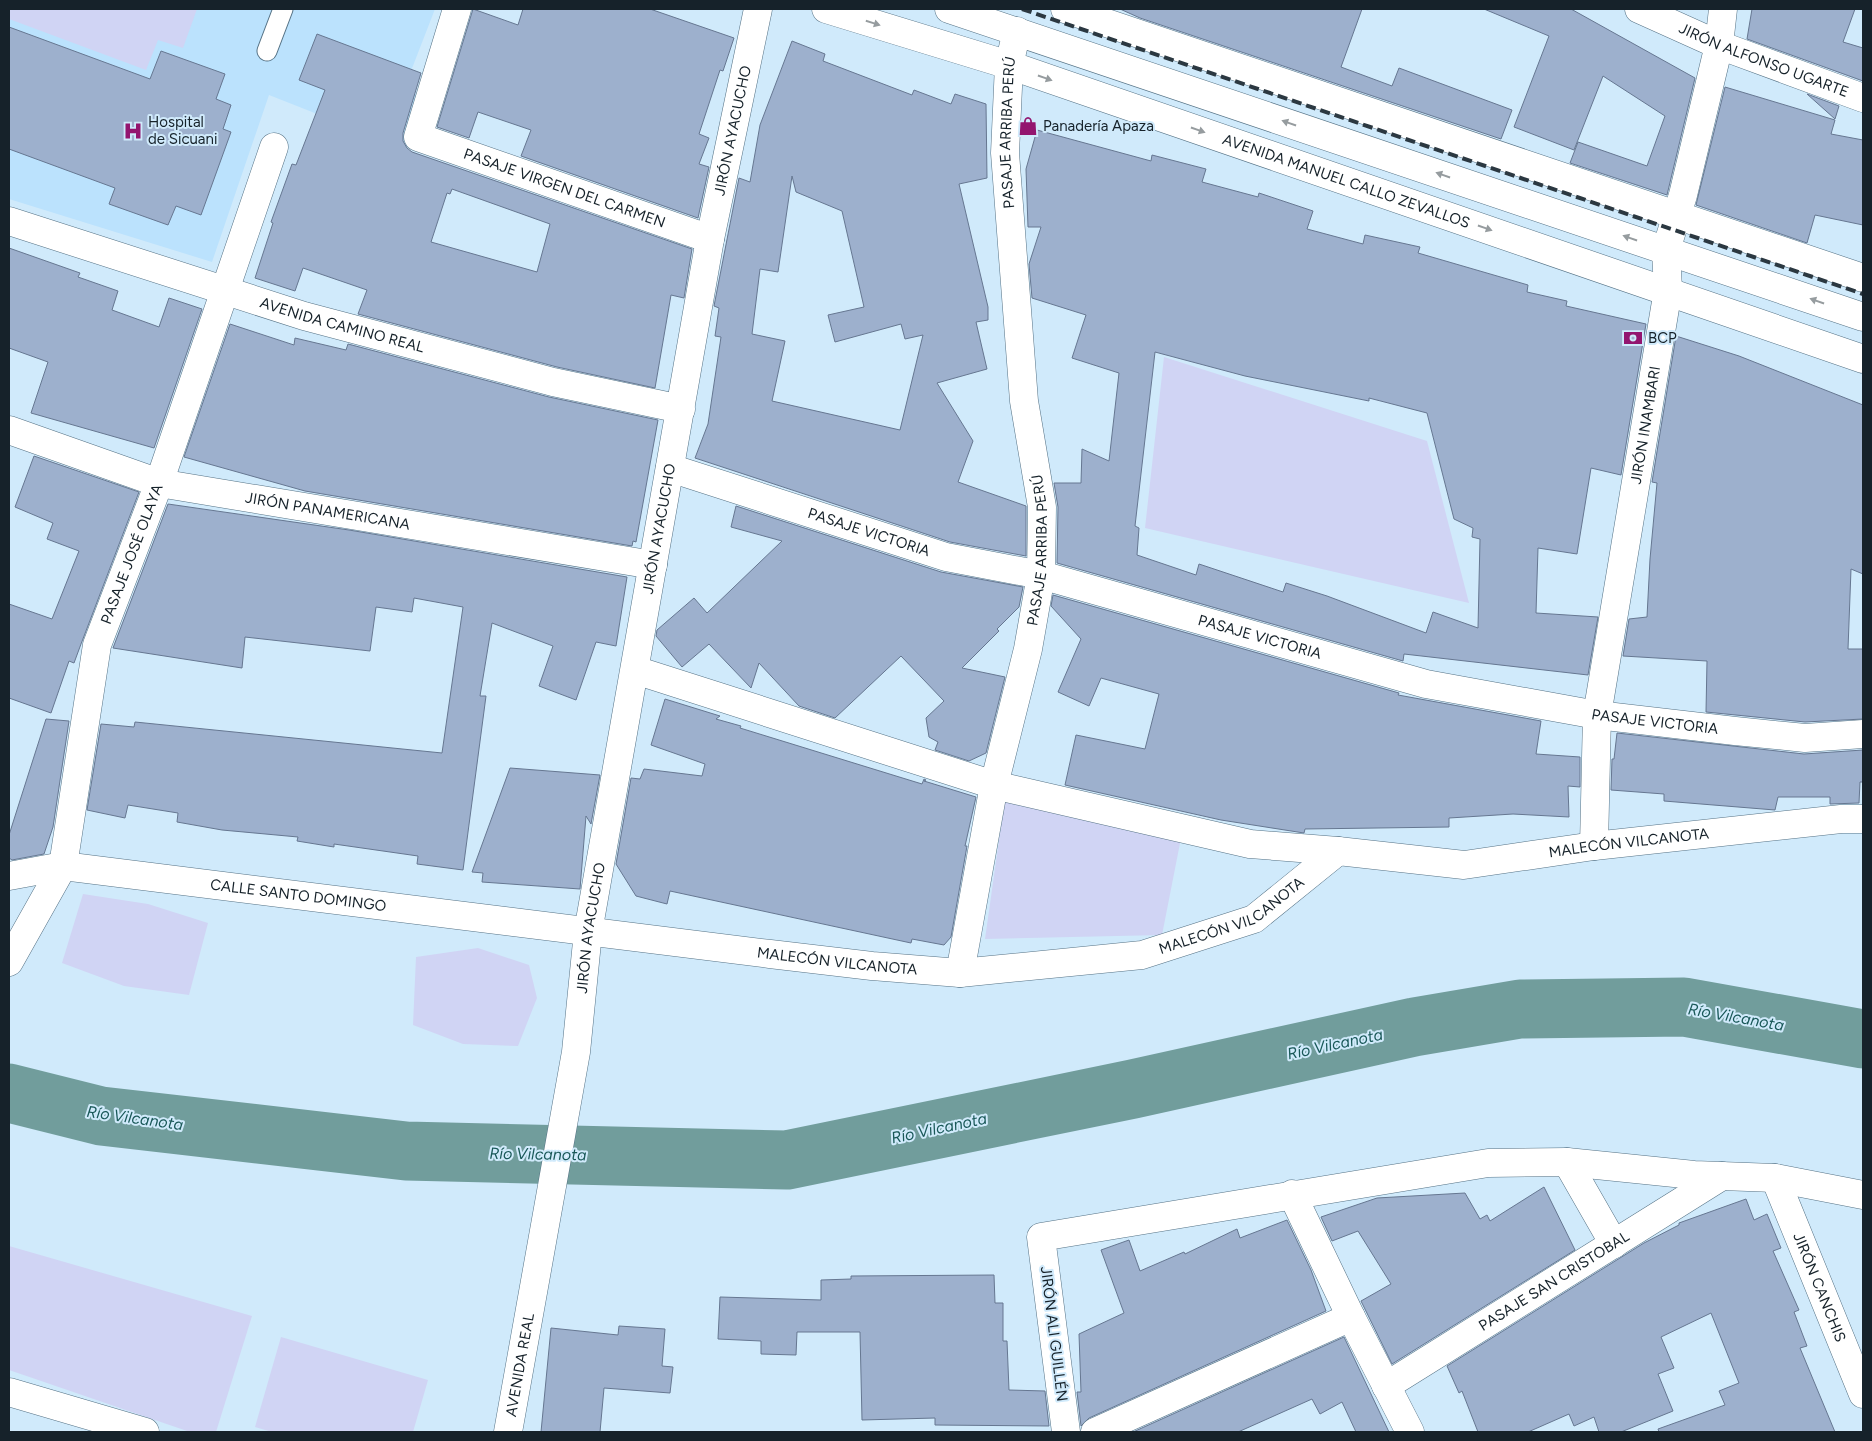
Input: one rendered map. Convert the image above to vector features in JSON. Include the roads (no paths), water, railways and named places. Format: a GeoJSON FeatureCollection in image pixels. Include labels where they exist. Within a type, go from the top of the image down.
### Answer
{"type":"FeatureCollection","features":[{"type":"Feature","properties":{"kind":"street","name":"PASAJE VIRGEN DEL CARMEN"},"geometry":{"type":"LineString","coordinates":[[457,9],[418,137],[710,238]]}},
{"type":"Feature","properties":{"kind":"street","name":"JIRÓN AYACUCHO"},"geometry":{"type":"LineString","coordinates":[[532,1300],[576,1052],[588,932],[710,238],[758,9]]}},
{"type":"Feature","properties":{"kind":"street","name":"AVENIDA MANUEL CALLO ZEVALLOS"},"geometry":{"type":"LineString","coordinates":[[826,9],[1009,66],[1668,290],[1863,359]]}},
{"type":"Feature","properties":{"kind":"street"},"geometry":{"type":"LineString","coordinates":[[949,9],[1863,317]]}},
{"type":"Feature","properties":{"kind":"street"},"geometry":{"type":"LineString","coordinates":[[1064,9],[1863,278]]}},
{"type":"Feature","properties":{"kind":"street","name":"JIRÓN ALFONSO UGARTE"},"geometry":{"type":"LineString","coordinates":[[1639,9],[1719,45],[1863,98]]}},
{"type":"Feature","properties":{"kind":"street","name":"JIRÓN INAMBARI"},"geometry":{"type":"LineString","coordinates":[[1594,846],[1596,715],[1668,290],[1666,250],[1683,195],[1719,45],[1723,9]]}},
{"type":"Feature","properties":{"kind":"street","name":"PASAJE ARRIBA PERÚ"},"geometry":{"type":"LineString","coordinates":[[960,973],[994,785],[1028,649],[1041,575],[1042,507],[1024,401],[1005,153],[1009,66],[1017,31]]}},
{"type":"Feature","properties":{"kind":"street","name":"PASAJE JOSÉ OLAYA"},"geometry":{"type":"LineString","coordinates":[[9,962],[63,866],[97,645],[159,483],[224,288],[274,147]]}},
{"type":"Feature","properties":{"kind":"street","name":"AVENIDA CAMINO REAL"},"geometry":{"type":"LineString","coordinates":[[9,221],[224,288],[304,316],[553,382],[681,408]]}},
{"type":"Feature","properties":{"kind":"street","name":"JIRÓN PANAMERICANA"},"geometry":{"type":"LineString","coordinates":[[9,430],[159,483],[653,565]]}},
{"type":"Feature","properties":{"kind":"street","name":"PASAJE VICTORIA"},"geometry":{"type":"LineString","coordinates":[[670,468],[946,557],[1041,575],[1426,684],[1596,715],[1805,738],[1863,734]]}},
{"type":"Feature","properties":{"kind":"street"},"geometry":{"type":"LineString","coordinates":[[635,670],[994,785],[1250,844],[1338,851]]}},
{"type":"Feature","properties":{"kind":"street","name":"MALECÓN VILCANOTA"},"geometry":{"type":"LineString","coordinates":[[588,932],[863,965],[960,973],[1142,954],[1254,919],[1338,851],[1464,865],[1594,846],[1863,818]]}},
{"type":"Feature","properties":{"kind":"street","name":"CALLE SANTO DOMINGO"},"geometry":{"type":"LineString","coordinates":[[9,876],[63,866],[588,932]]}},
{"type":"Feature","properties":{"kind":"street"},"geometry":{"type":"LineString","coordinates":[[1567,1162],[1614,1244]]}},
{"type":"Feature","properties":{"kind":"street"},"geometry":{"type":"LineString","coordinates":[[1410,1432],[1351,1318],[1292,1194],[1488,1163],[1567,1162],[1722,1176],[1775,1178],[1863,1195]]}},
{"type":"Feature","properties":{"kind":"street","name":"PASAJE SAN CRISTOBAL"},"geometry":{"type":"LineString","coordinates":[[1386,1386],[1722,1176]]}},
{"type":"Feature","properties":{"kind":"street","name":"JIRÓN CANCHIS"},"geometry":{"type":"LineString","coordinates":[[1775,1178],[1863,1394]]}},
{"type":"Feature","properties":{"kind":"street","name":"JIRÓN ALI GUILLÉN"},"geometry":{"type":"LineString","coordinates":[[1066,1432],[1041,1236],[1292,1194]]}},
{"type":"Feature","properties":{"kind":"street","name":"AVENIDA REAL"},"geometry":{"type":"LineString","coordinates":[[508,1432],[532,1300]]}},
{"type":"Feature","properties":{"kind":"street"},"geometry":{"type":"LineString","coordinates":[[1095,1432],[1351,1318]]}},
{"type":"Feature","properties":{"kind":"street"},"geometry":{"type":"LineString","coordinates":[[9,1392],[144,1432]]}},
{"type":"Feature","properties":{"kind":"lane"},"geometry":{"type":"LineString","coordinates":[[267,51],[283,9]]}},
{"type":"Feature","properties":{"kind":"waterway","name":"Río Vilcanota"},"geometry":{"type":"LineString","coordinates":[[9,1093],[101,1116],[406,1151],[787,1160],[1133,1089],[1414,1027],[1520,1009],[1684,1007],[1863,1039]]}},
{"type":"Feature","properties":{"kind":"railway"},"geometry":{"type":"LineString","coordinates":[[1022,9],[1863,294]]}},
{"type":"Feature","properties":{"kind":"place","name":"Panadería Apaza"},"geometry":{"type":"Point","coordinates":[1028,126]}},
{"type":"Feature","properties":{"kind":"place","name":"Hospital de Sicuani"},"geometry":{"type":"Point","coordinates":[133,131]}},
{"type":"Feature","properties":{"kind":"place","name":"BCP"},"geometry":{"type":"Point","coordinates":[1633,338]}}]}
